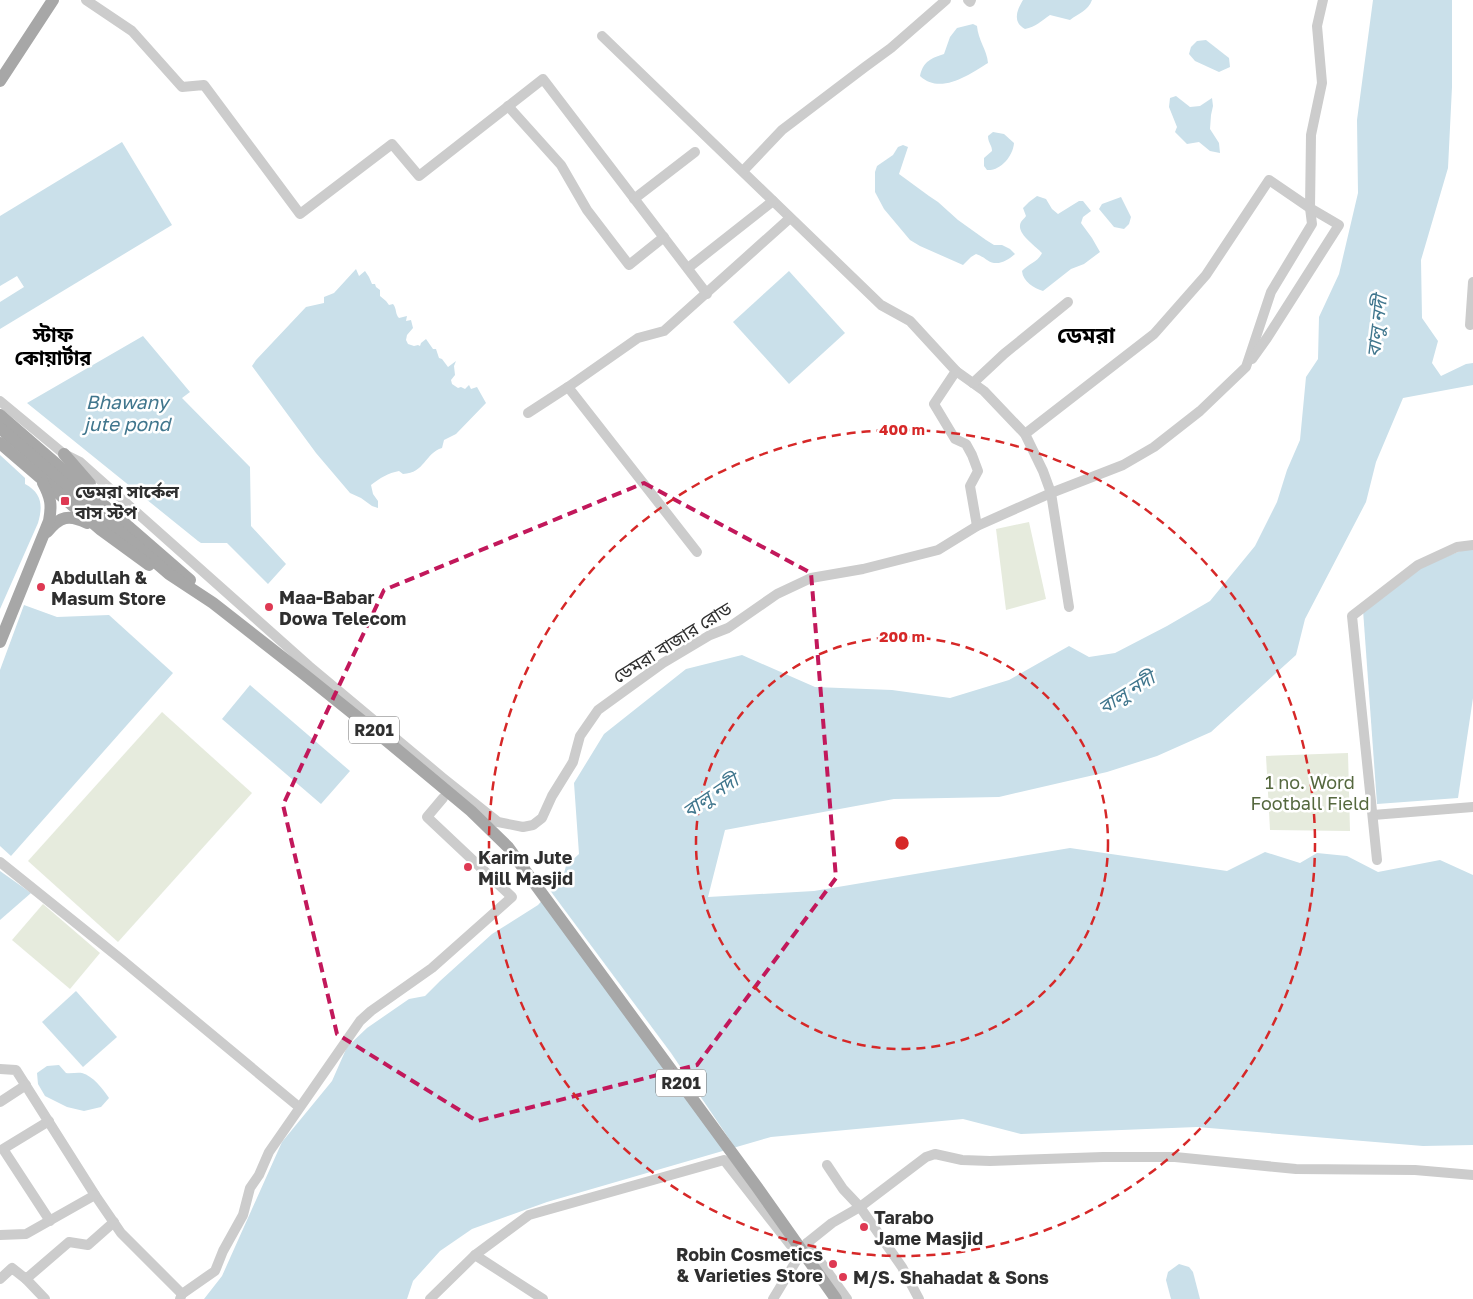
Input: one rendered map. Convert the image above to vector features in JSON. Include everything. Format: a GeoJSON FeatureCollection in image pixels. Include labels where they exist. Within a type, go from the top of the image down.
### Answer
{"type":"FeatureCollection","features":[{"type":"Feature","properties":{"kind":"main road"},"geometry":{"type":"LineString","coordinates":[[0,81],[53,0]]}},
{"type":"Feature","properties":{"kind":"main road"},"geometry":{"type":"LineString","coordinates":[[0,415],[197,586],[213,603]]}},
{"type":"Feature","properties":{"kind":"main road"},"geometry":{"type":"LineString","coordinates":[[0,428],[170,574],[213,603]]}},
{"type":"Feature","properties":{"kind":"main road"},"geometry":{"type":"LineString","coordinates":[[0,443],[101,530],[146,564],[170,574]]}},
{"type":"Feature","properties":{"kind":"main road"},"geometry":{"type":"LineString","coordinates":[[64,454],[122,520]]}},
{"type":"Feature","properties":{"kind":"main road"},"geometry":{"type":"LineString","coordinates":[[0,642],[49,521],[52,508],[48,492],[41,479]]}},
{"type":"Feature","properties":{"kind":"main road"},"geometry":{"type":"LineString","coordinates":[[45,534],[53,524],[66,518],[78,518],[101,530]]}},
{"type":"Feature","properties":{"kind":"main road","name":"R201"},"geometry":{"type":"LineString","coordinates":[[213,603],[381,736],[471,811],[501,840],[757,1187],[836,1299]]}},
{"type":"Feature","properties":{"kind":"street"},"geometry":{"type":"LineString","coordinates":[[86,0],[132,31],[182,87],[204,84],[300,214],[392,144],[419,176],[543,79],[707,294]]}},
{"type":"Feature","properties":{"kind":"street"},"geometry":{"type":"LineString","coordinates":[[743,171],[782,130],[891,48],[946,0]]}},
{"type":"Feature","properties":{"kind":"street"},"geometry":{"type":"LineString","coordinates":[[968,0],[970,2],[972,0]]}},
{"type":"Feature","properties":{"kind":"street"},"geometry":{"type":"LineString","coordinates":[[1246,367],[1271,292],[1312,224],[1310,208],[1312,135],[1322,83],[1317,26],[1323,0]]}},
{"type":"Feature","properties":{"kind":"street"},"geometry":{"type":"LineString","coordinates":[[602,36],[881,305],[910,321],[956,371],[984,391],[1025,434],[1043,471],[1051,493],[1069,607]]}},
{"type":"Feature","properties":{"kind":"street"},"geometry":{"type":"LineString","coordinates":[[508,106],[561,164],[587,210],[628,265],[664,237]]}},
{"type":"Feature","properties":{"kind":"street"},"geometry":{"type":"LineString","coordinates":[[634,199],[695,152]]}},
{"type":"Feature","properties":{"kind":"street"},"geometry":{"type":"LineString","coordinates":[[1025,434],[1154,334],[1206,275],[1269,180],[1310,208]]}},
{"type":"Feature","properties":{"kind":"street"},"geometry":{"type":"LineString","coordinates":[[688,268],[773,201]]}},
{"type":"Feature","properties":{"kind":"street","name":"ডেমরা বাজার রোড"},"geometry":{"type":"LineString","coordinates":[[0,401],[64,454],[80,462],[309,666],[443,778],[498,822],[522,828],[533,825],[542,818],[552,796],[573,762],[580,736],[598,710],[663,663],[710,635],[728,628],[778,594],[811,578],[864,569],[938,550],[977,526],[1051,493],[1122,466],[1154,447],[1200,411],[1246,367],[1267,338],[1340,225],[1310,208]]}},
{"type":"Feature","properties":{"kind":"street"},"geometry":{"type":"LineString","coordinates":[[528,412],[568,387],[638,338],[664,330],[707,294],[790,218]]}},
{"type":"Feature","properties":{"kind":"street"},"geometry":{"type":"LineString","coordinates":[[1473,282],[1470,325],[1473,324]]}},
{"type":"Feature","properties":{"kind":"street"},"geometry":{"type":"LineString","coordinates":[[973,383],[1004,354],[1068,302]]}},
{"type":"Feature","properties":{"kind":"street"},"geometry":{"type":"LineString","coordinates":[[956,371],[934,404],[955,439],[966,444],[978,471],[970,486],[977,526]]}},
{"type":"Feature","properties":{"kind":"street"},"geometry":{"type":"LineString","coordinates":[[568,387],[697,552]]}},
{"type":"Feature","properties":{"kind":"street"},"geometry":{"type":"LineString","coordinates":[[1377,860],[1352,616],[1418,565],[1457,547],[1473,545]]}},
{"type":"Feature","properties":{"kind":"street"},"geometry":{"type":"LineString","coordinates":[[0,1069],[16,1070],[121,1233],[181,1297],[215,1271],[223,1251],[243,1215],[250,1188],[259,1175],[269,1152],[360,1021],[371,1011],[432,968],[512,897],[427,818],[444,798]]}},
{"type":"Feature","properties":{"kind":"street"},"geometry":{"type":"LineString","coordinates":[[1373,815],[1473,807]]}},
{"type":"Feature","properties":{"kind":"street"},"geometry":{"type":"LineString","coordinates":[[0,862],[122,960],[299,1107]]}},
{"type":"Feature","properties":{"kind":"street"},"geometry":{"type":"LineString","coordinates":[[0,1102],[26,1085]]}},
{"type":"Feature","properties":{"kind":"street"},"geometry":{"type":"LineString","coordinates":[[49,1121],[3,1149],[50,1221]]}},
{"type":"Feature","properties":{"kind":"street"},"geometry":{"type":"LineString","coordinates":[[773,1299],[807,1243],[832,1223],[860,1207],[926,1157],[935,1154],[962,1160],[990,1161],[1094,1157],[1175,1157],[1296,1169],[1415,1170],[1473,1175]]}},
{"type":"Feature","properties":{"kind":"street"},"geometry":{"type":"LineString","coordinates":[[430,1299],[475,1255],[529,1215],[724,1160],[799,1256]]}},
{"type":"Feature","properties":{"kind":"street"},"geometry":{"type":"LineString","coordinates":[[827,1165],[843,1188],[860,1207],[902,1267],[919,1299]]}},
{"type":"Feature","properties":{"kind":"street"},"geometry":{"type":"LineString","coordinates":[[0,1235],[26,1234],[95,1195]]}},
{"type":"Feature","properties":{"kind":"street"},"geometry":{"type":"LineString","coordinates":[[26,1279],[70,1242],[88,1244],[114,1222]]}},
{"type":"Feature","properties":{"kind":"street"},"geometry":{"type":"LineString","coordinates":[[807,1243],[847,1299]]}},
{"type":"Feature","properties":{"kind":"street"},"geometry":{"type":"LineString","coordinates":[[475,1255],[543,1299]]}},
{"type":"Feature","properties":{"kind":"street"},"geometry":{"type":"LineString","coordinates":[[0,1279],[12,1268],[26,1279],[45,1299]]}},
{"type":"Feature","properties":{"kind":"highlighted area"},"geometry":{"type":"Polygon","coordinates":[[[644,483],[811,573],[836,878],[697,1065],[477,1121],[337,1034],[283,805],[384,590],[644,483]]]}},
{"type":"Feature","properties":{"kind":"green space"},"geometry":{"type":"Polygon","coordinates":[[[1029,522],[1046,599],[1006,610],[996,529],[1029,522]]]}},
{"type":"Feature","properties":{"kind":"green space"},"geometry":{"type":"Polygon","coordinates":[[[162,712],[252,793],[118,942],[28,861],[162,712]]]}},
{"type":"Feature","properties":{"kind":"green space","name":"1 no. Word Football Field"},"geometry":{"type":"Polygon","coordinates":[[[1348,753],[1350,831],[1270,830],[1266,756],[1348,753]]]}},
{"type":"Feature","properties":{"kind":"green space"},"geometry":{"type":"Polygon","coordinates":[[[43,904],[100,953],[70,989],[12,940],[43,904]]]}},
{"type":"Feature","properties":{"kind":"water"},"geometry":{"type":"Polygon","coordinates":[[[1023,0],[1092,0],[1086,9],[1070,20],[1050,15],[1025,29],[1018,23],[1017,19],[1023,0]]]}},
{"type":"Feature","properties":{"kind":"water","name":"বালু নদী"},"geometry":{"type":"Polygon","coordinates":[[[1373,0],[1452,0],[1452,87],[1448,168],[1421,260],[1422,318],[1438,341],[1432,363],[1441,376],[1466,364],[1473,363],[1473,385],[1403,398],[1376,462],[1366,502],[1305,619],[1296,655],[1211,732],[1157,756],[1107,772],[999,797],[894,799],[725,830],[708,897],[814,891],[1070,848],[1227,871],[1265,852],[1300,863],[1317,853],[1347,856],[1378,872],[1440,860],[1473,875],[1473,1145],[1423,1146],[1197,1127],[1021,1134],[963,1119],[771,1137],[547,1202],[472,1229],[440,1251],[413,1281],[407,1299],[204,1299],[222,1276],[282,1142],[332,1081],[347,1047],[367,1028],[409,999],[425,996],[492,934],[538,905],[563,877],[566,866],[579,854],[574,783],[604,734],[686,669],[742,655],[815,687],[892,690],[950,698],[1009,680],[1069,646],[1089,657],[1115,653],[1210,601],[1255,546],[1277,502],[1287,470],[1300,440],[1306,377],[1318,359],[1319,317],[1339,274],[1358,193],[1357,120],[1373,0]]]}},
{"type":"Feature","properties":{"kind":"water"},"geometry":{"type":"Polygon","coordinates":[[[973,24],[977,26],[988,63],[972,73],[945,83],[936,84],[920,76],[926,64],[944,54],[950,37],[957,28],[973,24]]]}},
{"type":"Feature","properties":{"kind":"water"},"geometry":{"type":"Polygon","coordinates":[[[1206,40],[1229,58],[1230,67],[1219,72],[1195,61],[1189,54],[1191,47],[1197,41],[1206,40]]]}},
{"type":"Feature","properties":{"kind":"water"},"geometry":{"type":"Polygon","coordinates":[[[1176,96],[1190,107],[1200,106],[1212,98],[1213,106],[1210,129],[1219,143],[1220,153],[1210,151],[1199,142],[1187,144],[1175,132],[1177,127],[1169,107],[1170,98],[1176,96]]]}},
{"type":"Feature","properties":{"kind":"water"},"geometry":{"type":"Polygon","coordinates":[[[993,132],[1004,134],[1014,143],[1009,158],[1005,162],[997,168],[987,170],[984,166],[984,158],[992,151],[988,136],[993,132]]]}},
{"type":"Feature","properties":{"kind":"water"},"geometry":{"type":"Polygon","coordinates":[[[122,142],[172,225],[0,329],[0,302],[24,287],[17,276],[0,286],[0,216],[122,142]]]}},
{"type":"Feature","properties":{"kind":"water"},"geometry":{"type":"Polygon","coordinates":[[[903,145],[908,147],[899,174],[986,240],[994,245],[1002,245],[1015,254],[1005,261],[994,263],[976,254],[963,265],[910,240],[884,209],[875,192],[875,172],[877,166],[893,155],[898,147],[903,145]]]}},
{"type":"Feature","properties":{"kind":"water"},"geometry":{"type":"Polygon","coordinates":[[[1037,196],[1046,199],[1052,209],[1058,214],[1079,201],[1083,201],[1091,211],[1083,217],[1081,223],[1100,252],[1084,264],[1071,269],[1043,291],[1027,281],[1022,271],[1038,259],[1042,253],[1023,235],[1020,226],[1026,216],[1023,208],[1037,196]]]}},
{"type":"Feature","properties":{"kind":"water"},"geometry":{"type":"Polygon","coordinates":[[[1121,197],[1131,217],[1129,224],[1124,229],[1114,227],[1099,209],[1102,204],[1121,197]]]}},
{"type":"Feature","properties":{"kind":"water"},"geometry":{"type":"Polygon","coordinates":[[[356,269],[359,276],[365,271],[372,284],[375,284],[380,290],[380,296],[389,305],[393,304],[399,318],[407,316],[406,321],[411,320],[413,328],[407,335],[406,340],[408,344],[420,346],[426,339],[433,349],[436,349],[439,358],[448,367],[456,361],[454,366],[455,375],[451,380],[452,384],[458,388],[465,389],[469,385],[471,389],[477,387],[486,403],[456,434],[444,440],[442,448],[432,454],[421,467],[410,473],[403,474],[399,471],[391,473],[371,485],[373,494],[378,501],[378,508],[350,493],[316,453],[252,366],[306,307],[324,303],[324,297],[334,293],[356,269]]]}},
{"type":"Feature","properties":{"kind":"water"},"geometry":{"type":"Polygon","coordinates":[[[789,271],[845,333],[789,384],[733,322],[789,271]]]}},
{"type":"Feature","properties":{"kind":"water","name":"Bhawany jute pond"},"geometry":{"type":"Polygon","coordinates":[[[143,336],[190,392],[182,398],[250,467],[251,526],[286,564],[268,584],[227,543],[201,543],[198,541],[27,403],[143,336]]]}},
{"type":"Feature","properties":{"kind":"water"},"geometry":{"type":"Polygon","coordinates":[[[0,455],[25,478],[25,484],[38,496],[41,506],[38,523],[0,609],[0,455]]]}},
{"type":"Feature","properties":{"kind":"water"},"geometry":{"type":"Polygon","coordinates":[[[1473,546],[1473,698],[1458,798],[1377,804],[1363,610],[1415,569],[1473,546]]]}},
{"type":"Feature","properties":{"kind":"water"},"geometry":{"type":"Polygon","coordinates":[[[24,605],[57,617],[109,615],[173,673],[11,856],[0,846],[0,670],[24,605]]]}},
{"type":"Feature","properties":{"kind":"water"},"geometry":{"type":"Polygon","coordinates":[[[250,685],[350,771],[321,804],[222,719],[250,685]]]}},
{"type":"Feature","properties":{"kind":"water"},"geometry":{"type":"Polygon","coordinates":[[[0,871],[31,893],[0,920],[0,871]]]}},
{"type":"Feature","properties":{"kind":"water"},"geometry":{"type":"Polygon","coordinates":[[[76,991],[117,1037],[83,1067],[42,1022],[76,991]]]}},
{"type":"Feature","properties":{"kind":"water"},"geometry":{"type":"Polygon","coordinates":[[[59,1065],[66,1073],[82,1073],[90,1077],[109,1098],[101,1107],[84,1111],[67,1107],[45,1096],[38,1084],[37,1073],[47,1066],[59,1065]]]}},
{"type":"Feature","properties":{"kind":"water"},"geometry":{"type":"Polygon","coordinates":[[[1179,1264],[1189,1267],[1193,1272],[1200,1299],[1171,1299],[1166,1280],[1168,1272],[1179,1264]]]}},
{"type":"Feature","properties":{"kind":"pier"},"geometry":{"type":"Polygon","coordinates":[[[549,889],[671,1053],[736,1149],[541,897],[549,889]]]}},
{"type":"Feature","properties":{"kind":"place","name":"ডেমরা সার্কেল বাস স্টপ"},"geometry":{"type":"Point","coordinates":[65,501]}},
{"type":"Feature","properties":{"kind":"place","name":"Abdullah & Masum Store"},"geometry":{"type":"Point","coordinates":[41,587]}},
{"type":"Feature","properties":{"kind":"place","name":"Maa-Babar Dowa Telecom"},"geometry":{"type":"Point","coordinates":[269,607]}},
{"type":"Feature","properties":{"kind":"place","name":"Karim Jute Mill Masjid"},"geometry":{"type":"Point","coordinates":[468,867]}},
{"type":"Feature","properties":{"kind":"place","name":"Tarabo Jame Masjid"},"geometry":{"type":"Point","coordinates":[864,1227]}},
{"type":"Feature","properties":{"kind":"place","name":"Robin Cosmetics & Varieties Store"},"geometry":{"type":"Point","coordinates":[833,1264]}},
{"type":"Feature","properties":{"kind":"place","name":"M/S. Shahadat & Sons"},"geometry":{"type":"Point","coordinates":[843,1277]}},
{"type":"Feature","properties":{"kind":"district","name":"ডেমরা"},"geometry":{"type":"Point","coordinates":[1086,334]}},
{"type":"Feature","properties":{"kind":"district","name":"স্টাফ কোয়ার্টার"},"geometry":{"type":"Point","coordinates":[53,346]}}]}
